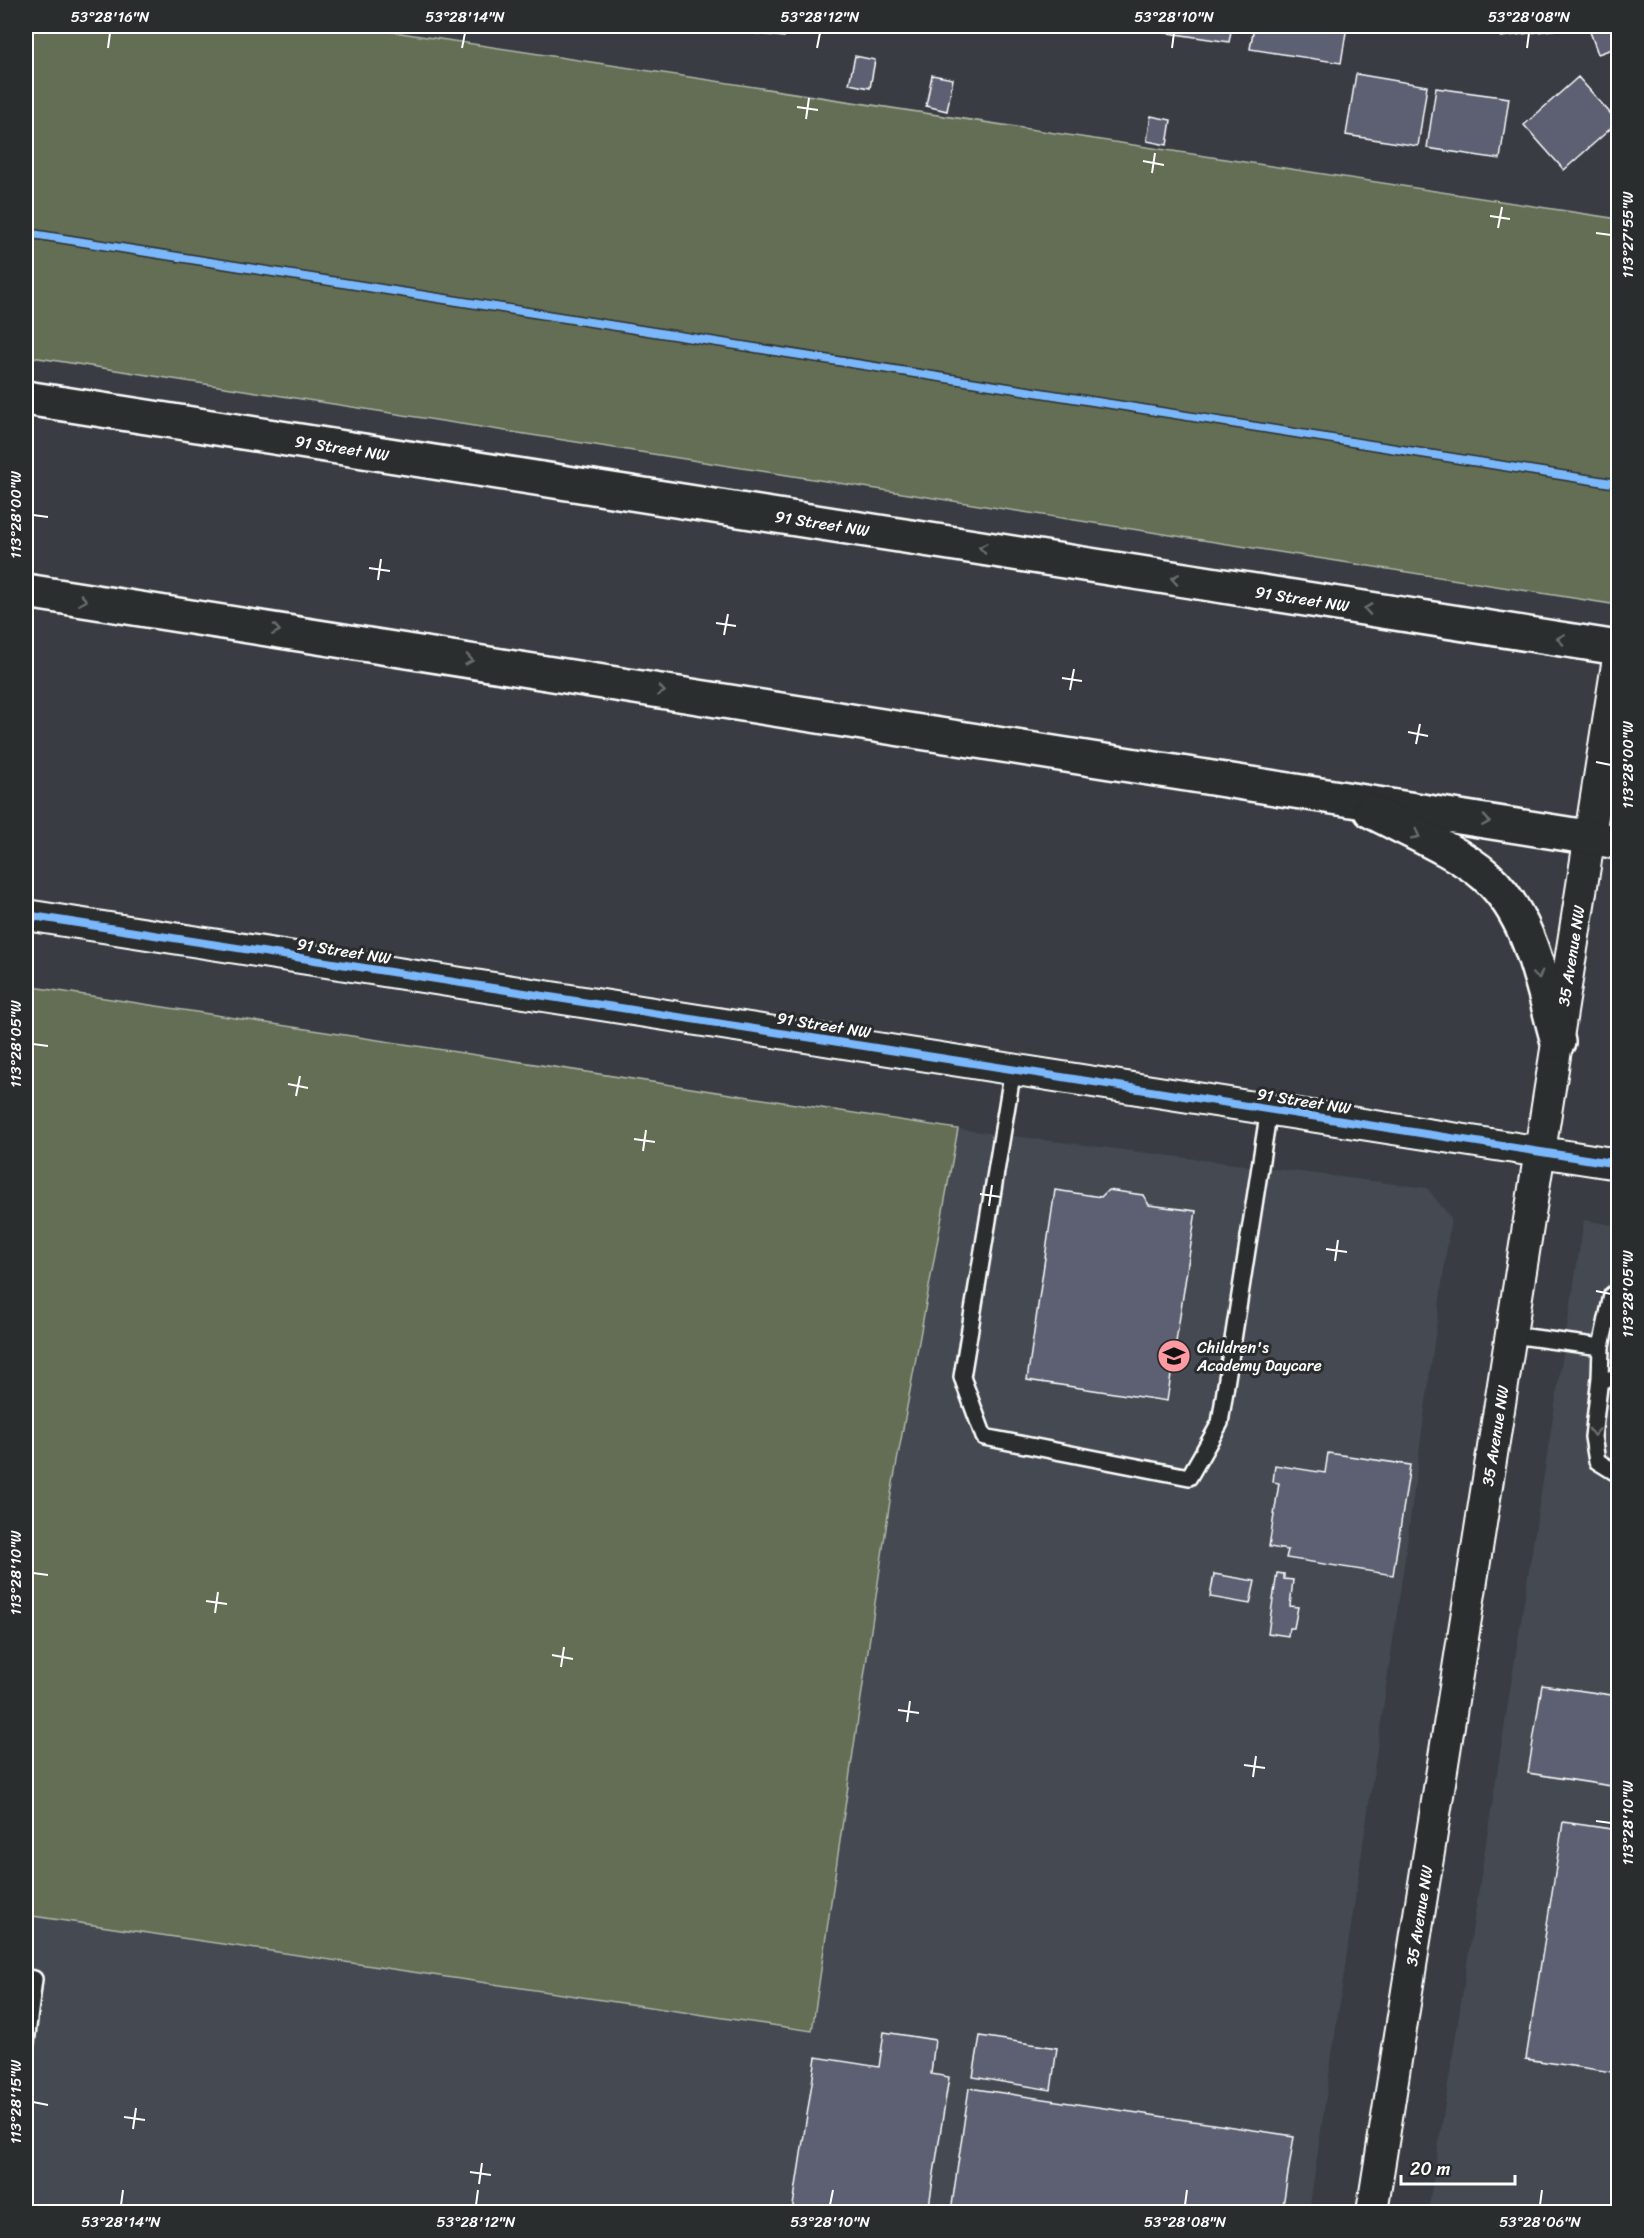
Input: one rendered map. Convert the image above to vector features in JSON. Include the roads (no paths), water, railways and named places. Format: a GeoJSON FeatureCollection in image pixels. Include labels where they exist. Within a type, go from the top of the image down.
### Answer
{"type":"FeatureCollection","features":[{"type":"Feature","properties":{"kind":"main road","name":"91 Street NW"},"geometry":{"type":"LineString","coordinates":[[26,398],[1618,648]]}},
{"type":"Feature","properties":{"kind":"main road"},"geometry":{"type":"LineString","coordinates":[[26,591],[1604,839]]}},
{"type":"Feature","properties":{"kind":"main road"},"geometry":{"type":"LineString","coordinates":[[1345,798],[1462,860],[1486,876],[1507,900],[1522,927],[1533,955],[1558,1042]]}},
{"type":"Feature","properties":{"kind":"street","name":"35 Avenue NW"},"geometry":{"type":"LineString","coordinates":[[1372,2212],[1558,1042],[1604,839],[1618,658]]}},
{"type":"Feature","properties":{"kind":"street","name":"91 Street NW"},"geometry":{"type":"LineString","coordinates":[[26,915],[1618,1164]]}},
{"type":"Feature","properties":{"kind":"lane"},"geometry":{"type":"LineString","coordinates":[[1013,1069],[962,1377],[984,1437],[1189,1477],[1220,1423],[1269,1109]]}},
{"type":"Feature","properties":{"kind":"lane"},"geometry":{"type":"LineString","coordinates":[[1618,1290],[1612,1294],[1601,1347],[1593,1437],[1597,1461],[1618,1474]]}},
{"type":"Feature","properties":{"kind":"lane"},"geometry":{"type":"LineString","coordinates":[[1512,1335],[1601,1347]]}},
{"type":"Feature","properties":{"kind":"lane"},"geometry":{"type":"LineString","coordinates":[[1600,1378],[1618,1380]]}},
{"type":"Feature","properties":{"kind":"lane"},"geometry":{"type":"LineString","coordinates":[[26,1978],[34,1979],[26,2043]]}},
{"type":"Feature","properties":{"kind":"place","name":"Children's Academy Daycare"},"geometry":{"type":"Point","coordinates":[1174,1356]}}]}
